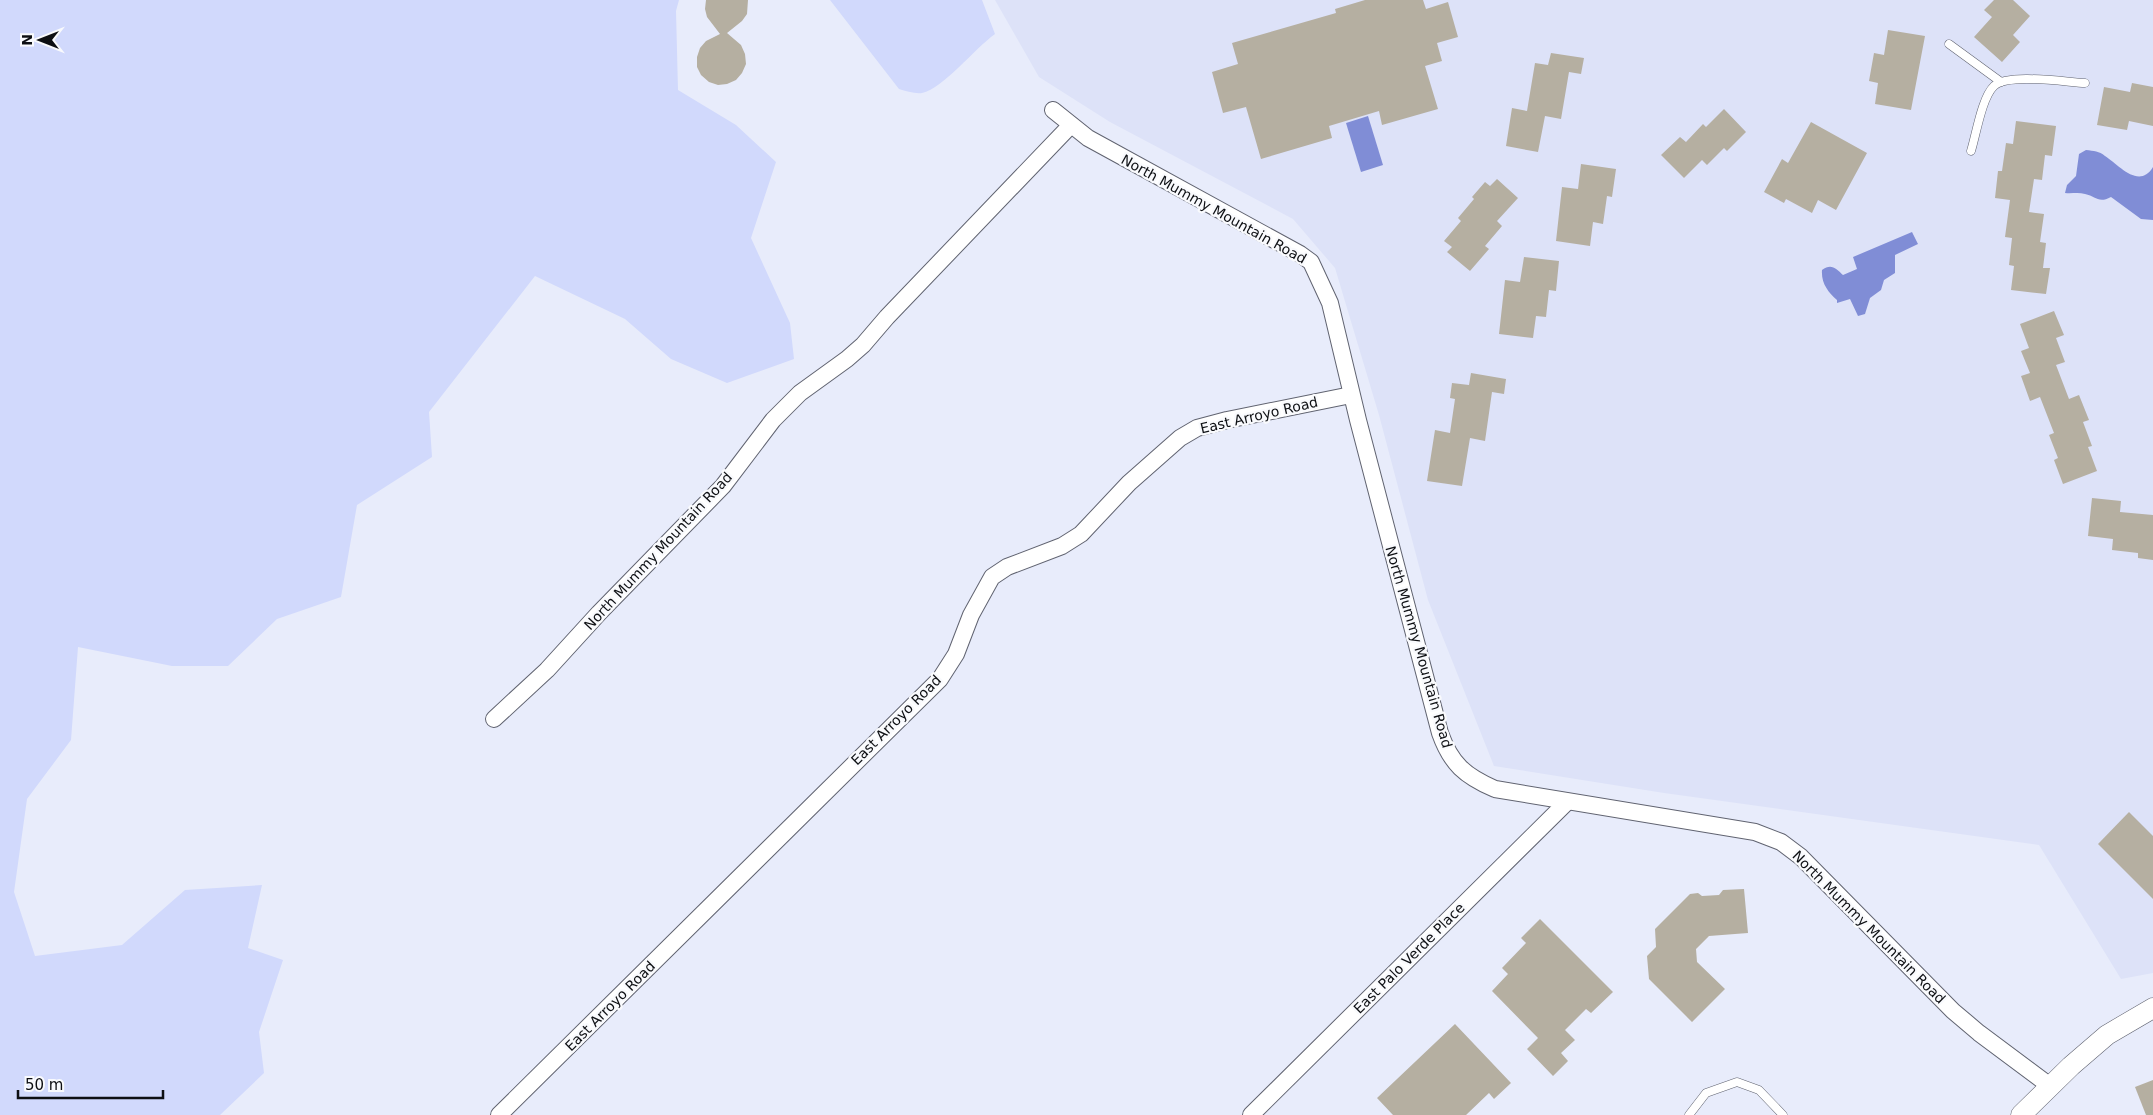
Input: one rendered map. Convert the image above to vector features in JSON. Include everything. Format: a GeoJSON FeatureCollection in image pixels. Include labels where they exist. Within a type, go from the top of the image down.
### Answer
{"type":"FeatureCollection","features":[{"type":"Feature","properties":{"kind":"street","name":"North Mummy Mountain Road"},"geometry":{"type":"LineString","coordinates":[[1053,110],[1100,145],[1300,254],[1311,262],[1330,303],[1351,395],[1429,694],[1446,750],[1465,773],[1489,786],[1567,802],[1755,832],[1781,842],[1825,880],[1953,1010],[2050,1086]]}},
{"type":"Feature","properties":{"kind":"street","name":"North Mummy Mountain Road"},"geometry":{"type":"LineString","coordinates":[[494,719],[547,670],[599,613],[723,486],[773,420],[800,393],[847,359],[863,344],[1071,125]]}},
{"type":"Feature","properties":{"kind":"street","name":"East Arroyo Road"},"geometry":{"type":"LineString","coordinates":[[499,1115],[940,679],[956,654],[971,615],[992,577],[1008,567],[1062,546],[1081,534],[1143,470],[1180,438],[1197,428],[1351,395]]}},
{"type":"Feature","properties":{"kind":"street","name":"East Palo Verde Place"},"geometry":{"type":"LineString","coordinates":[[1251,1115],[1567,802]]}},
{"type":"Feature","properties":{"kind":"street"},"geometry":{"type":"LineString","coordinates":[[2021,1115],[2107,1035],[2153,1008]]}},
{"type":"Feature","properties":{"kind":"lane"},"geometry":{"type":"LineString","coordinates":[[1949,44],[2001,82]]}},
{"type":"Feature","properties":{"kind":"lane"},"geometry":{"type":"LineString","coordinates":[[1971,151],[1988,95],[1994,86],[2001,82],[2014,80],[2085,83]]}},
{"type":"Feature","properties":{"kind":"lane"},"geometry":{"type":"LineString","coordinates":[[1689,1115],[1706,1093],[1737,1082],[1759,1090],[1783,1115]]}},
{"type":"Feature","properties":{"kind":"shaded area"},"geometry":{"type":"Polygon","coordinates":[[[0,0],[679,0],[676,11],[678,90],[736,125],[776,162],[751,238],[790,323],[794,359],[727,383],[671,359],[625,319],[535,276],[429,412],[432,457],[357,505],[341,597],[277,619],[228,666],[172,666],[78,647],[71,740],[27,799],[14,892],[35,956],[122,945],[185,890],[262,885],[248,948],[283,960],[259,1032],[264,1073],[220,1115],[0,1115],[0,0]]]}},
{"type":"Feature","properties":{"kind":"shaded area"},"geometry":{"type":"Polygon","coordinates":[[[830,0],[982,0],[995,34],[940,84],[922,93],[910,92],[899,89],[830,0]]]}},
{"type":"Feature","properties":{"kind":"shaded area"},"geometry":{"type":"Polygon","coordinates":[[[995,0],[2153,0],[2153,973],[2121,979],[2039,845],[1664,793],[1494,766],[1428,600],[1379,415],[1335,268],[1293,219],[1110,122],[1039,77],[995,0]]]}},
{"type":"Feature","properties":{"kind":"water"},"geometry":{"type":"Polygon","coordinates":[[[1368,116],[1383,165],[1361,172],[1346,123],[1368,116]]]}},
{"type":"Feature","properties":{"kind":"water"},"geometry":{"type":"Polygon","coordinates":[[[2086,150],[2101,153],[2123,170],[2135,176],[2142,176],[2153,167],[2153,220],[2141,219],[2111,197],[2100,200],[2082,193],[2065,193],[2067,185],[2076,176],[2079,154],[2086,150]]]}},
{"type":"Feature","properties":{"kind":"water"},"geometry":{"type":"Polygon","coordinates":[[[1912,232],[1918,244],[1895,255],[1895,273],[1884,280],[1881,290],[1870,298],[1865,314],[1858,316],[1850,299],[1837,303],[1837,300],[1824,283],[1822,270],[1833,267],[1843,275],[1857,269],[1853,257],[1912,232]]]}},
{"type":"Feature","properties":{"kind":"building"},"geometry":{"type":"Polygon","coordinates":[[[706,0],[748,0],[747,14],[742,21],[727,33],[741,45],[745,54],[746,64],[736,80],[727,84],[718,85],[709,82],[701,75],[697,67],[697,57],[700,48],[706,41],[720,34],[707,17],[705,9],[706,0]]]}},
{"type":"Feature","properties":{"kind":"building"},"geometry":{"type":"Polygon","coordinates":[[[1365,0],[1423,0],[1426,9],[1448,2],[1458,37],[1437,43],[1442,61],[1425,66],[1438,109],[1382,125],[1379,111],[1329,126],[1332,138],[1261,159],[1246,107],[1223,113],[1212,72],[1238,64],[1232,43],[1336,13],[1335,9],[1365,0]]]}},
{"type":"Feature","properties":{"kind":"building"},"geometry":{"type":"Polygon","coordinates":[[[1994,0],[2013,0],[2030,16],[2013,35],[2020,42],[2002,62],[1974,37],[1992,17],[1984,10],[1994,0]]]}},
{"type":"Feature","properties":{"kind":"building"},"geometry":{"type":"Polygon","coordinates":[[[1888,30],[1925,36],[1911,110],[1875,104],[1878,83],[1869,81],[1874,53],[1884,55],[1888,30]]]}},
{"type":"Feature","properties":{"kind":"building"},"geometry":{"type":"Polygon","coordinates":[[[1551,53],[1584,58],[1581,74],[1569,72],[1561,119],[1545,116],[1538,152],[1506,146],[1512,108],[1527,111],[1535,63],[1548,65],[1551,53]]]}},
{"type":"Feature","properties":{"kind":"building"},"geometry":{"type":"Polygon","coordinates":[[[2132,83],[2153,87],[2153,126],[2129,121],[2127,130],[2097,125],[2104,87],[2130,92],[2132,83]]]}},
{"type":"Feature","properties":{"kind":"building"},"geometry":{"type":"Polygon","coordinates":[[[1724,109],[1746,132],[1727,151],[1724,148],[1707,165],[1702,160],[1684,178],[1661,155],[1680,137],[1686,142],[1703,124],[1706,127],[1724,109]]]}},
{"type":"Feature","properties":{"kind":"building"},"geometry":{"type":"Polygon","coordinates":[[[2016,121],[2056,126],[2052,156],[2045,155],[2042,180],[2034,179],[2029,212],[2044,214],[2040,242],[2046,243],[2043,268],[2050,268],[2046,294],[2011,290],[2014,266],[2009,265],[2012,238],[2005,237],[2010,200],[1995,198],[1998,171],[2002,171],[2006,143],[2013,144],[2016,121]]]}},
{"type":"Feature","properties":{"kind":"building"},"geometry":{"type":"Polygon","coordinates":[[[1811,122],[1867,153],[1836,210],[1818,200],[1812,213],[1786,199],[1784,203],[1764,192],[1782,159],[1788,163],[1811,122]]]}},
{"type":"Feature","properties":{"kind":"building"},"geometry":{"type":"Polygon","coordinates":[[[1581,164],[1616,169],[1612,197],[1607,196],[1603,224],[1593,222],[1590,246],[1556,241],[1562,187],[1578,189],[1581,164]]]}},
{"type":"Feature","properties":{"kind":"building"},"geometry":{"type":"Polygon","coordinates":[[[1497,179],[1518,198],[1497,221],[1502,226],[1485,246],[1489,249],[1470,271],[1447,252],[1452,247],[1444,241],[1461,221],[1458,218],[1474,199],[1472,197],[1485,182],[1490,186],[1497,179]]]}},
{"type":"Feature","properties":{"kind":"building"},"geometry":{"type":"Polygon","coordinates":[[[1524,257],[1559,261],[1556,291],[1549,290],[1546,317],[1536,316],[1533,338],[1499,334],[1505,280],[1520,282],[1524,257]]]}},
{"type":"Feature","properties":{"kind":"building"},"geometry":{"type":"Polygon","coordinates":[[[2054,311],[2064,335],[2056,338],[2065,362],[2056,365],[2069,399],[2079,395],[2089,420],[2083,422],[2092,446],[2088,447],[2097,471],[2063,484],[2054,460],[2058,458],[2049,435],[2054,433],[2040,397],[2030,401],[2021,376],[2030,373],[2021,351],[2029,348],[2020,324],[2054,311]]]}},
{"type":"Feature","properties":{"kind":"building"},"geometry":{"type":"Polygon","coordinates":[[[1471,373],[1506,379],[1504,394],[1492,392],[1485,441],[1470,438],[1462,486],[1427,481],[1435,430],[1450,433],[1455,399],[1450,398],[1452,383],[1469,385],[1471,373]]]}},
{"type":"Feature","properties":{"kind":"building"},"geometry":{"type":"Polygon","coordinates":[[[2092,498],[2121,501],[2120,512],[2153,515],[2153,560],[2138,558],[2138,553],[2112,550],[2113,539],[2088,536],[2092,498]]]}},
{"type":"Feature","properties":{"kind":"building"},"geometry":{"type":"Polygon","coordinates":[[[2129,812],[2153,836],[2153,899],[2098,844],[2129,812]]]}},
{"type":"Feature","properties":{"kind":"building"},"geometry":{"type":"Polygon","coordinates":[[[1744,889],[1748,933],[1709,936],[1696,949],[1697,962],[1725,989],[1692,1022],[1649,979],[1647,956],[1656,947],[1655,929],[1690,894],[1698,893],[1702,896],[1719,895],[1723,890],[1744,889]]]}},
{"type":"Feature","properties":{"kind":"building"},"geometry":{"type":"Polygon","coordinates":[[[1540,919],[1613,992],[1591,1013],[1586,1009],[1565,1030],[1575,1040],[1561,1053],[1568,1061],[1553,1076],[1527,1049],[1538,1038],[1492,991],[1508,974],[1502,968],[1526,943],[1521,938],[1540,919]]]}},
{"type":"Feature","properties":{"kind":"building"},"geometry":{"type":"Polygon","coordinates":[[[1455,1024],[1511,1083],[1494,1099],[1489,1093],[1466,1115],[1393,1115],[1377,1098],[1455,1024]]]}},
{"type":"Feature","properties":{"kind":"building"},"geometry":{"type":"Polygon","coordinates":[[[2153,1080],[2153,1115],[2146,1115],[2135,1087],[2153,1080]]]}}]}
